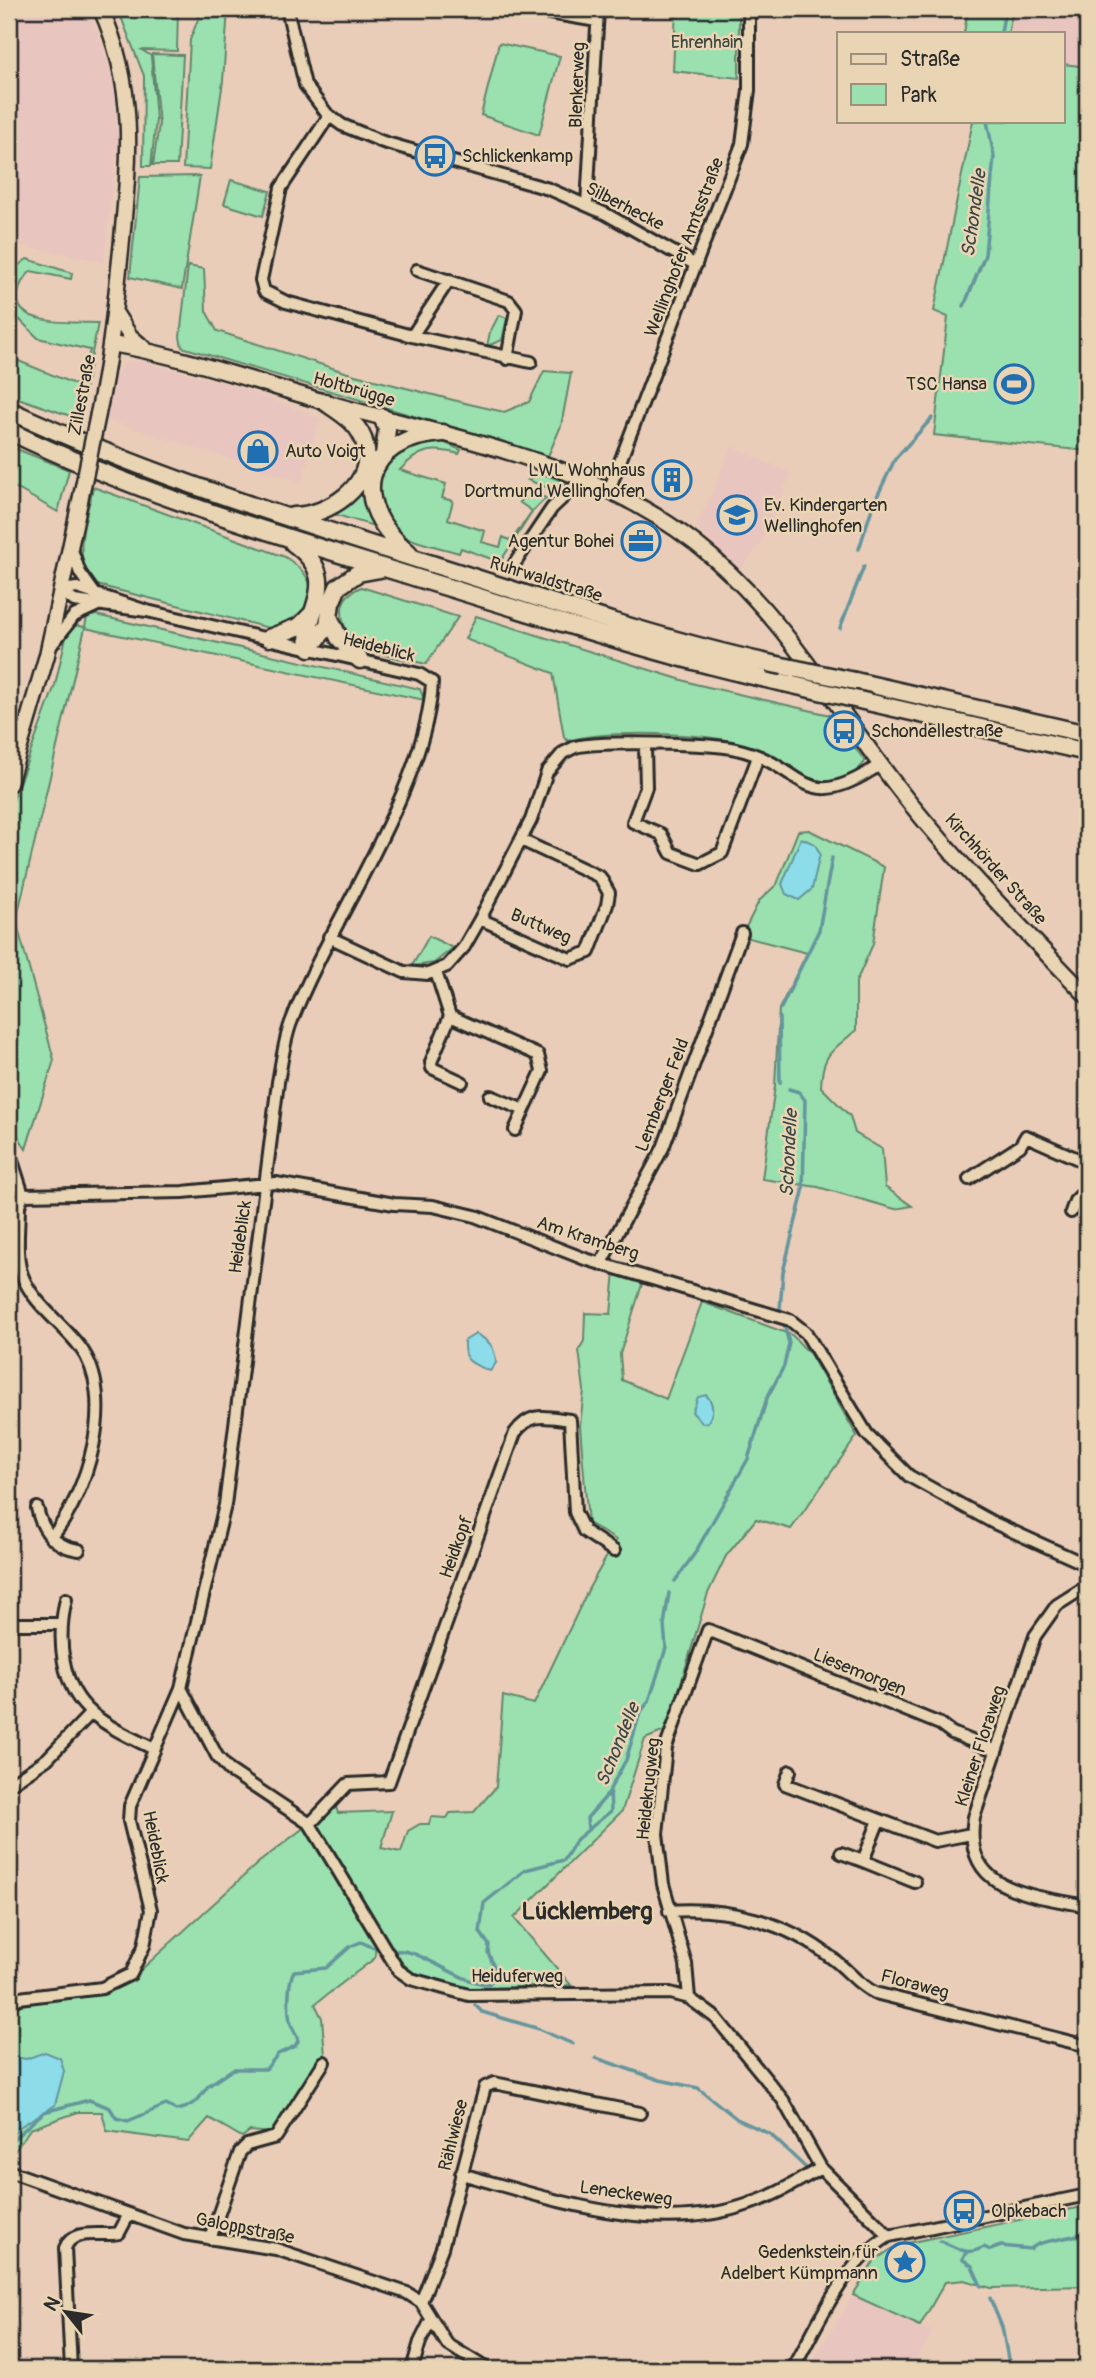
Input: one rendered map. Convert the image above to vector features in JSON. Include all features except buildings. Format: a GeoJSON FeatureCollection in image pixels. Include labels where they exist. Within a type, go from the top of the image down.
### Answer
{"type":"FeatureCollection","features":[{"type":"Feature","properties":{"kind":"highway"},"geometry":{"type":"LineString","coordinates":[[325,402],[350,419],[366,446]]}},
{"type":"Feature","properties":{"kind":"highway","name":"Ruhrwaldstraße"},"geometry":{"type":"LineString","coordinates":[[9,410],[143,468],[277,514],[682,641],[768,663],[1087,734]]}},
{"type":"Feature","properties":{"kind":"highway"},"geometry":{"type":"LineString","coordinates":[[277,514],[304,516],[341,501],[360,477],[366,446],[383,417]]}},
{"type":"Feature","properties":{"kind":"highway"},"geometry":{"type":"LineString","coordinates":[[383,417],[387,429],[384,455],[371,481],[374,513],[389,534],[416,558]]}},
{"type":"Feature","properties":{"kind":"highway","name":"Ruhrwaldstraße"},"geometry":{"type":"LineString","coordinates":[[9,431],[155,493],[283,537],[646,649],[1087,752]]}},
{"type":"Feature","properties":{"kind":"highway"},"geometry":{"type":"LineString","coordinates":[[384,455],[407,439],[443,433]]}},
{"type":"Feature","properties":{"kind":"highway"},"geometry":{"type":"LineString","coordinates":[[283,537],[306,555],[318,577],[320,598],[307,636],[310,648]]}},
{"type":"Feature","properties":{"kind":"highway"},"geometry":{"type":"LineString","coordinates":[[310,648],[330,619],[334,594],[344,582],[366,570],[388,569]]}},
{"type":"Feature","properties":{"kind":"highway"},"geometry":{"type":"LineString","coordinates":[[269,638],[300,626],[315,611]]}},
{"type":"Feature","properties":{"kind":"highway"},"geometry":{"type":"LineString","coordinates":[[330,619],[339,638],[360,660]]}},
{"type":"Feature","properties":{"kind":"main road","name":"Zillestraße"},"geometry":{"type":"LineString","coordinates":[[9,785],[47,655],[98,414],[116,314],[130,129],[123,74],[101,9]]}},
{"type":"Feature","properties":{"kind":"main road"},"geometry":{"type":"LineString","coordinates":[[116,314],[130,336],[146,350]]}},
{"type":"Feature","properties":{"kind":"main road","name":"Holtbrügge"},"geometry":{"type":"LineString","coordinates":[[112,344],[146,350],[443,433],[584,478],[609,489],[676,529],[718,563],[773,622],[881,764]]}},
{"type":"Feature","properties":{"kind":"main road","name":"Kirchhörder Straße"},"geometry":{"type":"LineString","coordinates":[[881,764],[910,803],[1087,996]]}},
{"type":"Feature","properties":{"kind":"street","name":"Silberhecke"},"geometry":{"type":"LineString","coordinates":[[287,9],[304,85],[329,116],[357,133],[383,142],[507,176],[587,205],[696,265]]}},
{"type":"Feature","properties":{"kind":"street"},"geometry":{"type":"LineString","coordinates":[[526,9],[597,21]]}},
{"type":"Feature","properties":{"kind":"street","name":"Blenkerweg"},"geometry":{"type":"LineString","coordinates":[[587,205],[597,9]]}},
{"type":"Feature","properties":{"kind":"street","name":"Wellinghofer Amtsstraße"},"geometry":{"type":"LineString","coordinates":[[609,489],[742,144],[749,90],[749,9]]}},
{"type":"Feature","properties":{"kind":"street"},"geometry":{"type":"LineString","coordinates":[[329,116],[281,188],[261,285],[264,291],[286,302],[412,336],[507,359],[531,362]]}},
{"type":"Feature","properties":{"kind":"street"},"geometry":{"type":"LineString","coordinates":[[417,270],[492,292],[509,300],[516,310],[507,359]]}},
{"type":"Feature","properties":{"kind":"street"},"geometry":{"type":"LineString","coordinates":[[412,336],[449,280]]}},
{"type":"Feature","properties":{"kind":"street"},"geometry":{"type":"LineString","coordinates":[[515,563],[543,520],[584,478]]}},
{"type":"Feature","properties":{"kind":"street"},"geometry":{"type":"LineString","coordinates":[[47,655],[74,616],[97,599],[80,573],[71,545]]}},
{"type":"Feature","properties":{"kind":"street","name":"Heideblick"},"geometry":{"type":"LineString","coordinates":[[9,2003],[19,1998],[102,1987],[131,1974],[144,1946],[151,1910],[129,1821],[130,1806],[181,1688],[225,1505],[278,1082],[290,1023],[329,937],[407,780],[431,707],[432,682],[419,674],[97,599],[74,601],[61,590]]}},
{"type":"Feature","properties":{"kind":"street"},"geometry":{"type":"LineString","coordinates":[[329,937],[404,972],[436,972],[460,954],[521,840],[547,772],[563,753],[580,746],[723,747],[758,757],[801,781],[826,789],[848,785],[881,764]]}},
{"type":"Feature","properties":{"kind":"street"},"geometry":{"type":"LineString","coordinates":[[645,746],[646,788],[633,822],[661,834],[671,853],[700,864],[722,853],[758,757]]}},
{"type":"Feature","properties":{"kind":"street","name":"Buttweg"},"geometry":{"type":"LineString","coordinates":[[480,919],[570,959],[589,952],[609,893],[600,877],[521,840]]}},
{"type":"Feature","properties":{"kind":"street","name":"Lemberger Feld"},"geometry":{"type":"LineString","coordinates":[[601,1263],[663,1148],[741,933]]}},
{"type":"Feature","properties":{"kind":"street"},"geometry":{"type":"LineString","coordinates":[[436,972],[450,1016],[431,1062],[432,1068],[462,1082]]}},
{"type":"Feature","properties":{"kind":"street"},"geometry":{"type":"LineString","coordinates":[[450,1016],[538,1055],[542,1071],[515,1130]]}},
{"type":"Feature","properties":{"kind":"street"},"geometry":{"type":"LineString","coordinates":[[490,1096],[524,1110]]}},
{"type":"Feature","properties":{"kind":"street"},"geometry":{"type":"LineString","coordinates":[[970,1179],[1020,1146],[1026,1136],[1087,1163]]}},
{"type":"Feature","properties":{"kind":"street"},"geometry":{"type":"LineString","coordinates":[[9,1151],[23,1195],[19,1206],[22,1274],[34,1294],[82,1349],[94,1381],[96,1425],[90,1462],[78,1499],[51,1538]]}},
{"type":"Feature","properties":{"kind":"street","name":"Am Kramberg"},"geometry":{"type":"LineString","coordinates":[[23,1195],[183,1192],[276,1183],[394,1204],[446,1209],[475,1216],[601,1263],[799,1324],[860,1425],[884,1454],[909,1476],[1001,1527],[1087,1565]]}},
{"type":"Feature","properties":{"kind":"street"},"geometry":{"type":"LineString","coordinates":[[1071,1212],[1075,1201],[1087,1189]]}},
{"type":"Feature","properties":{"kind":"street","name":"Heidkopf"},"geometry":{"type":"LineString","coordinates":[[310,1824],[348,1784],[389,1782],[515,1433],[523,1421],[534,1415],[570,1420],[575,1512],[584,1531],[614,1551]]}},
{"type":"Feature","properties":{"kind":"street"},"geometry":{"type":"LineString","coordinates":[[37,1508],[41,1525],[51,1538],[68,1549],[79,1550]]}},
{"type":"Feature","properties":{"kind":"street","name":"Kleiner Floraweg"},"geometry":{"type":"LineString","coordinates":[[1087,1586],[1057,1605],[1041,1624],[996,1751],[971,1835],[978,1863],[1000,1884],[1017,1892],[1087,1906]]}},
{"type":"Feature","properties":{"kind":"street"},"geometry":{"type":"LineString","coordinates":[[66,1599],[60,1623],[61,1650],[69,1680],[91,1713],[155,1749]]}},
{"type":"Feature","properties":{"kind":"street"},"geometry":{"type":"LineString","coordinates":[[9,1624],[60,1623]]}},
{"type":"Feature","properties":{"kind":"street","name":"Liesemorgen"},"geometry":{"type":"LineString","coordinates":[[708,1630],[940,1724],[952,1734],[996,1751]]}},
{"type":"Feature","properties":{"kind":"street","name":"Heidekrugweg"},"geometry":{"type":"LineString","coordinates":[[689,1998],[686,1964],[669,1911],[657,1834],[666,1747],[708,1630]]}},
{"type":"Feature","properties":{"kind":"street","name":"Heiduferweg"},"geometry":{"type":"LineString","coordinates":[[181,1688],[217,1756],[229,1770],[310,1824],[381,1946],[398,1970],[411,1979],[469,1995],[670,1993],[689,1998],[716,2018],[783,2100],[821,2168],[889,2236]]}},
{"type":"Feature","properties":{"kind":"street"},"geometry":{"type":"LineString","coordinates":[[9,1785],[47,1759],[91,1713]]}},
{"type":"Feature","properties":{"kind":"street"},"geometry":{"type":"LineString","coordinates":[[790,1770],[785,1784],[935,1841],[971,1835]]}},
{"type":"Feature","properties":{"kind":"street"},"geometry":{"type":"LineString","coordinates":[[863,1861],[879,1820]]}},
{"type":"Feature","properties":{"kind":"street"},"geometry":{"type":"LineString","coordinates":[[841,1853],[915,1882]]}},
{"type":"Feature","properties":{"kind":"street","name":"Floraweg"},"geometry":{"type":"LineString","coordinates":[[669,1911],[701,1909],[753,1917],[781,1928],[833,1958],[864,1988],[875,1993],[1087,2046]]}},
{"type":"Feature","properties":{"kind":"street"},"geometry":{"type":"LineString","coordinates":[[211,2239],[240,2152],[247,2145],[276,2137],[324,2062]]}},
{"type":"Feature","properties":{"kind":"street","name":"Rählwiese"},"geometry":{"type":"LineString","coordinates":[[421,2302],[442,2248],[480,2096],[485,2087],[494,2084],[640,2113]]}},
{"type":"Feature","properties":{"kind":"street","name":"Leneckeweg"},"geometry":{"type":"LineString","coordinates":[[461,2174],[538,2196],[656,2218],[694,2217],[750,2204],[821,2168]]}},
{"type":"Feature","properties":{"kind":"street","name":"Galoppstraße"},"geometry":{"type":"LineString","coordinates":[[9,2171],[184,2234],[276,2249],[407,2293],[421,2302]]}},
{"type":"Feature","properties":{"kind":"street"},"geometry":{"type":"LineString","coordinates":[[793,2369],[851,2271],[868,2251],[889,2236],[1087,2195]]}},
{"type":"Feature","properties":{"kind":"street"},"geometry":{"type":"LineString","coordinates":[[71,2369],[65,2248],[68,2242],[78,2235],[118,2233],[129,2214]]}},
{"type":"Feature","properties":{"kind":"street"},"geometry":{"type":"LineString","coordinates":[[421,2302],[430,2322],[447,2344],[487,2369]]}},
{"type":"Feature","properties":{"kind":"street"},"geometry":{"type":"LineString","coordinates":[[412,2369],[420,2342],[430,2322]]}},
{"type":"Feature","properties":{"kind":"shaded area"},"geometry":{"type":"Polygon","coordinates":[[[9,9],[88,9],[93,19],[117,89],[118,135],[104,262],[9,243],[9,9]]]}},
{"type":"Feature","properties":{"kind":"shaded area"},"geometry":{"type":"Polygon","coordinates":[[[1013,9],[1087,9],[1087,67],[1064,64],[1064,32],[1008,32],[1013,9]]]}},
{"type":"Feature","properties":{"kind":"shaded area","name":"Auto Voigt"},"geometry":{"type":"Polygon","coordinates":[[[140,361],[234,385],[320,418],[302,482],[107,420],[116,374],[125,363],[140,361]]]}},
{"type":"Feature","properties":{"kind":"shaded area","name":"Ev. Kindergarten Wellinghofen"},"geometry":{"type":"Polygon","coordinates":[[[732,447],[791,473],[760,546],[740,569],[696,528],[732,447]]]}},
{"type":"Feature","properties":{"kind":"shaded area"},"geometry":{"type":"Polygon","coordinates":[[[853,2295],[933,2332],[910,2369],[809,2368],[853,2295]]]}},
{"type":"Feature","properties":{"kind":"green space"},"geometry":{"type":"Polygon","coordinates":[[[118,9],[178,9],[177,51],[142,50],[151,56],[156,120],[151,166],[143,166],[144,76],[118,9]]]}},
{"type":"Feature","properties":{"kind":"green space"},"geometry":{"type":"Polygon","coordinates":[[[202,9],[228,9],[223,81],[210,169],[183,168],[190,40],[202,9]]]}},
{"type":"Feature","properties":{"kind":"green space","name":"Ehrenhain"},"geometry":{"type":"Polygon","coordinates":[[[676,9],[739,9],[739,78],[673,71],[676,9]]]}},
{"type":"Feature","properties":{"kind":"green space"},"geometry":{"type":"Polygon","coordinates":[[[968,9],[1013,9],[1008,32],[964,32],[968,9]]]}},
{"type":"Feature","properties":{"kind":"green space"},"geometry":{"type":"Polygon","coordinates":[[[499,43],[560,56],[539,135],[481,115],[499,43]]]}},
{"type":"Feature","properties":{"kind":"green space"},"geometry":{"type":"Polygon","coordinates":[[[152,54],[183,55],[177,165],[153,165],[159,124],[152,54]]]}},
{"type":"Feature","properties":{"kind":"green space"},"geometry":{"type":"Polygon","coordinates":[[[1064,64],[1087,67],[1087,451],[934,435],[948,317],[934,311],[973,122],[1064,122],[1064,64]]]}},
{"type":"Feature","properties":{"kind":"green space"},"geometry":{"type":"Polygon","coordinates":[[[200,176],[182,289],[130,277],[140,177],[200,176]]]}},
{"type":"Feature","properties":{"kind":"green space"},"geometry":{"type":"Polygon","coordinates":[[[231,180],[270,191],[263,216],[224,204],[231,180]]]}},
{"type":"Feature","properties":{"kind":"green space"},"geometry":{"type":"Polygon","coordinates":[[[27,259],[72,273],[71,279],[31,271],[22,282],[18,295],[19,305],[26,313],[49,321],[98,323],[79,419],[9,395],[9,357],[79,386],[90,350],[38,338],[9,309],[11,271],[27,259]]]}},
{"type":"Feature","properties":{"kind":"green space"},"geometry":{"type":"Polygon","coordinates":[[[188,266],[204,269],[206,311],[217,331],[351,374],[504,412],[529,402],[544,371],[571,373],[561,426],[548,456],[182,347],[180,337],[188,266]]]}},
{"type":"Feature","properties":{"kind":"green space"},"geometry":{"type":"Polygon","coordinates":[[[499,315],[507,318],[502,340],[487,346],[490,332],[499,315]]]}},
{"type":"Feature","properties":{"kind":"green space"},"geometry":{"type":"Polygon","coordinates":[[[380,429],[377,527],[330,513],[343,506],[380,429]]]}},
{"type":"Feature","properties":{"kind":"green space"},"geometry":{"type":"Polygon","coordinates":[[[428,442],[443,442],[461,450],[459,454],[434,450],[420,454],[400,470],[446,484],[442,498],[453,501],[448,519],[485,531],[482,542],[500,547],[503,537],[511,541],[532,511],[519,502],[532,493],[546,498],[533,511],[500,562],[461,548],[459,553],[418,542],[403,536],[390,524],[380,501],[379,489],[385,466],[402,450],[428,442]]]}},
{"type":"Feature","properties":{"kind":"green space"},"geometry":{"type":"Polygon","coordinates":[[[9,446],[69,470],[58,512],[9,484],[9,446]]]}},
{"type":"Feature","properties":{"kind":"green space"},"geometry":{"type":"Polygon","coordinates":[[[540,473],[565,482],[553,490],[528,480],[540,473]]]}},
{"type":"Feature","properties":{"kind":"green space"},"geometry":{"type":"Polygon","coordinates":[[[93,487],[285,557],[306,576],[310,585],[307,603],[301,613],[281,631],[93,584],[86,572],[81,548],[93,487]]]}},
{"type":"Feature","properties":{"kind":"green space"},"geometry":{"type":"Polygon","coordinates":[[[361,587],[458,617],[426,664],[372,651],[350,636],[344,625],[343,602],[350,593],[361,587]]]}},
{"type":"Feature","properties":{"kind":"green space"},"geometry":{"type":"Polygon","coordinates":[[[96,615],[420,689],[424,700],[85,628],[16,921],[54,1060],[26,1149],[9,1121],[9,811],[55,685],[69,624],[85,627],[87,617],[96,615]]]}},
{"type":"Feature","properties":{"kind":"green space"},"geometry":{"type":"Polygon","coordinates":[[[476,616],[695,684],[830,715],[865,761],[850,776],[829,782],[807,777],[745,745],[708,737],[631,734],[568,741],[564,737],[553,673],[465,639],[476,616]]]}},
{"type":"Feature","properties":{"kind":"green space"},"geometry":{"type":"Polygon","coordinates":[[[809,830],[884,867],[873,944],[856,982],[856,1030],[826,1059],[821,1087],[850,1116],[855,1133],[882,1149],[885,1187],[912,1206],[895,1209],[818,1187],[762,1179],[775,1086],[779,1009],[807,953],[749,938],[745,929],[759,901],[777,884],[798,831],[809,830]]]}},
{"type":"Feature","properties":{"kind":"green space"},"geometry":{"type":"Polygon","coordinates":[[[429,936],[453,948],[434,963],[412,966],[429,936]]]}},
{"type":"Feature","properties":{"kind":"green space"},"geometry":{"type":"Polygon","coordinates":[[[615,1271],[644,1278],[620,1354],[622,1380],[666,1399],[702,1302],[792,1335],[810,1354],[857,1436],[791,1529],[756,1519],[726,1556],[708,1593],[667,1730],[645,1739],[622,1811],[514,1918],[571,1985],[471,1989],[412,1972],[376,1937],[375,1958],[315,2004],[322,2018],[325,2056],[275,2133],[250,2131],[242,2137],[209,2118],[188,2142],[107,2131],[102,2112],[78,2112],[30,2129],[15,2151],[9,2150],[9,2003],[83,1991],[141,1970],[258,1863],[323,1813],[334,1801],[338,1813],[392,1811],[381,1848],[401,1852],[408,1831],[420,1824],[429,1824],[431,1817],[447,1818],[450,1813],[474,1812],[496,1787],[503,1696],[534,1704],[589,1588],[616,1540],[588,1523],[580,1426],[584,1390],[579,1350],[584,1341],[585,1313],[611,1314],[615,1271]]]}},
{"type":"Feature","properties":{"kind":"green space"},"geometry":{"type":"Polygon","coordinates":[[[1087,2206],[1087,2286],[991,2288],[964,2280],[945,2282],[920,2326],[853,2295],[875,2260],[898,2245],[1087,2206]]]}},
{"type":"Feature","properties":{"kind":"water"},"geometry":{"type":"Polygon","coordinates":[[[801,838],[815,844],[820,854],[812,889],[799,900],[786,894],[782,884],[801,838]]]}},
{"type":"Feature","properties":{"kind":"water"},"geometry":{"type":"Polygon","coordinates":[[[476,1334],[493,1349],[496,1363],[490,1371],[473,1364],[465,1353],[464,1341],[476,1334]]]}},
{"type":"Feature","properties":{"kind":"water"},"geometry":{"type":"Polygon","coordinates":[[[706,1395],[711,1401],[712,1411],[708,1422],[702,1423],[692,1412],[698,1397],[706,1395]]]}},
{"type":"Feature","properties":{"kind":"water"},"geometry":{"type":"Polygon","coordinates":[[[45,2052],[60,2058],[64,2071],[55,2105],[18,2128],[9,2141],[9,2056],[26,2059],[45,2052]]]}},
{"type":"Feature","properties":{"kind":"waterway","name":"Schondelle"},"geometry":{"type":"LineString","coordinates":[[1001,32],[1005,9]]}},
{"type":"Feature","properties":{"kind":"waterway","name":"Schondelle"},"geometry":{"type":"LineString","coordinates":[[964,306],[985,255],[994,156],[987,122]]}},
{"type":"Feature","properties":{"kind":"waterway","name":"Schondelle"},"geometry":{"type":"LineString","coordinates":[[859,549],[873,505],[895,459],[932,418]]}},
{"type":"Feature","properties":{"kind":"waterway","name":"Schondelle"},"geometry":{"type":"LineString","coordinates":[[840,628],[864,566]]}},
{"type":"Feature","properties":{"kind":"waterway","name":"Schondelle"},"geometry":{"type":"LineString","coordinates":[[781,1008],[819,930],[832,858]]}},
{"type":"Feature","properties":{"kind":"waterway","name":"Schondelle"},"geometry":{"type":"LineString","coordinates":[[779,1016],[780,1083]]}},
{"type":"Feature","properties":{"kind":"waterway","name":"Schondelle"},"geometry":{"type":"LineString","coordinates":[[780,1309],[783,1272],[803,1192],[805,1100],[799,1092],[789,1089]]}},
{"type":"Feature","properties":{"kind":"waterway","name":"Schondelle"},"geometry":{"type":"LineString","coordinates":[[675,1581],[695,1553],[748,1459],[767,1398],[784,1366],[789,1343],[784,1324]]}},
{"type":"Feature","properties":{"kind":"waterway","name":"Schondelle"},"geometry":{"type":"LineString","coordinates":[[396,1951],[416,1954],[477,1982],[489,1984],[497,1974],[488,1952],[489,1945],[480,1932],[484,1903],[525,1870],[564,1860],[577,1839],[611,1811],[610,1789],[626,1760],[640,1713],[649,1701],[666,1648],[664,1625],[669,1593]]}},
{"type":"Feature","properties":{"kind":"waterway"},"geometry":{"type":"LineString","coordinates":[[588,1830],[587,1818],[609,1793]]}},
{"type":"Feature","properties":{"kind":"waterway","name":"Schondelle"},"geometry":{"type":"LineString","coordinates":[[9,2143],[44,2112],[89,2100],[110,2108],[116,2118],[128,2121],[166,2105],[176,2110],[185,2108],[197,2101],[208,2086],[233,2069],[266,2069],[278,2054],[295,2046],[298,2041],[289,2013],[289,1989],[294,1971],[326,1968],[351,1946],[361,1942],[376,1949]]}},
{"type":"Feature","properties":{"kind":"waterway","name":"Olpkebach"},"geometry":{"type":"LineString","coordinates":[[475,2005],[482,2012],[536,2028],[573,2044]]}},
{"type":"Feature","properties":{"kind":"waterway","name":"Olpkebach"},"geometry":{"type":"LineString","coordinates":[[596,2058],[660,2080],[698,2088],[737,2119],[770,2134],[805,2167]]}},
{"type":"Feature","properties":{"kind":"waterway","name":"Olpkebach"},"geometry":{"type":"LineString","coordinates":[[940,2241],[972,2251],[1001,2246],[1031,2249],[1047,2242],[1081,2234],[1087,2237]]}},
{"type":"Feature","properties":{"kind":"waterway"},"geometry":{"type":"LineString","coordinates":[[966,2253],[962,2259],[972,2266],[981,2286]]}},
{"type":"Feature","properties":{"kind":"waterway"},"geometry":{"type":"LineString","coordinates":[[990,2298],[1002,2327],[1010,2369]]}},
{"type":"Feature","properties":{"kind":"place","name":"Schlickenkamp"},"geometry":{"type":"Point","coordinates":[435,156]}},
{"type":"Feature","properties":{"kind":"place","name":"TSC Hansa"},"geometry":{"type":"Point","coordinates":[1014,384]}},
{"type":"Feature","properties":{"kind":"place","name":"Auto Voigt"},"geometry":{"type":"Point","coordinates":[258,451]}},
{"type":"Feature","properties":{"kind":"place","name":"LWL Wohnhaus Dortmund Wellinghofen"},"geometry":{"type":"Point","coordinates":[672,480]}},
{"type":"Feature","properties":{"kind":"place","name":"Ev. Kindergarten Wellinghofen"},"geometry":{"type":"Point","coordinates":[737,515]}},
{"type":"Feature","properties":{"kind":"place","name":"Agentur Bohei"},"geometry":{"type":"Point","coordinates":[641,541]}},
{"type":"Feature","properties":{"kind":"place","name":"Schondellestraße"},"geometry":{"type":"Point","coordinates":[844,731]}},
{"type":"Feature","properties":{"kind":"place","name":"Olpkebach"},"geometry":{"type":"Point","coordinates":[964,2211]}},
{"type":"Feature","properties":{"kind":"place","name":"Gedenkstein für Adelbert Kümpmann"},"geometry":{"type":"Point","coordinates":[905,2262]}},
{"type":"Feature","properties":{"kind":"district","name":"Lücklemberg"},"geometry":{"type":"Point","coordinates":[587,1911]}}]}
